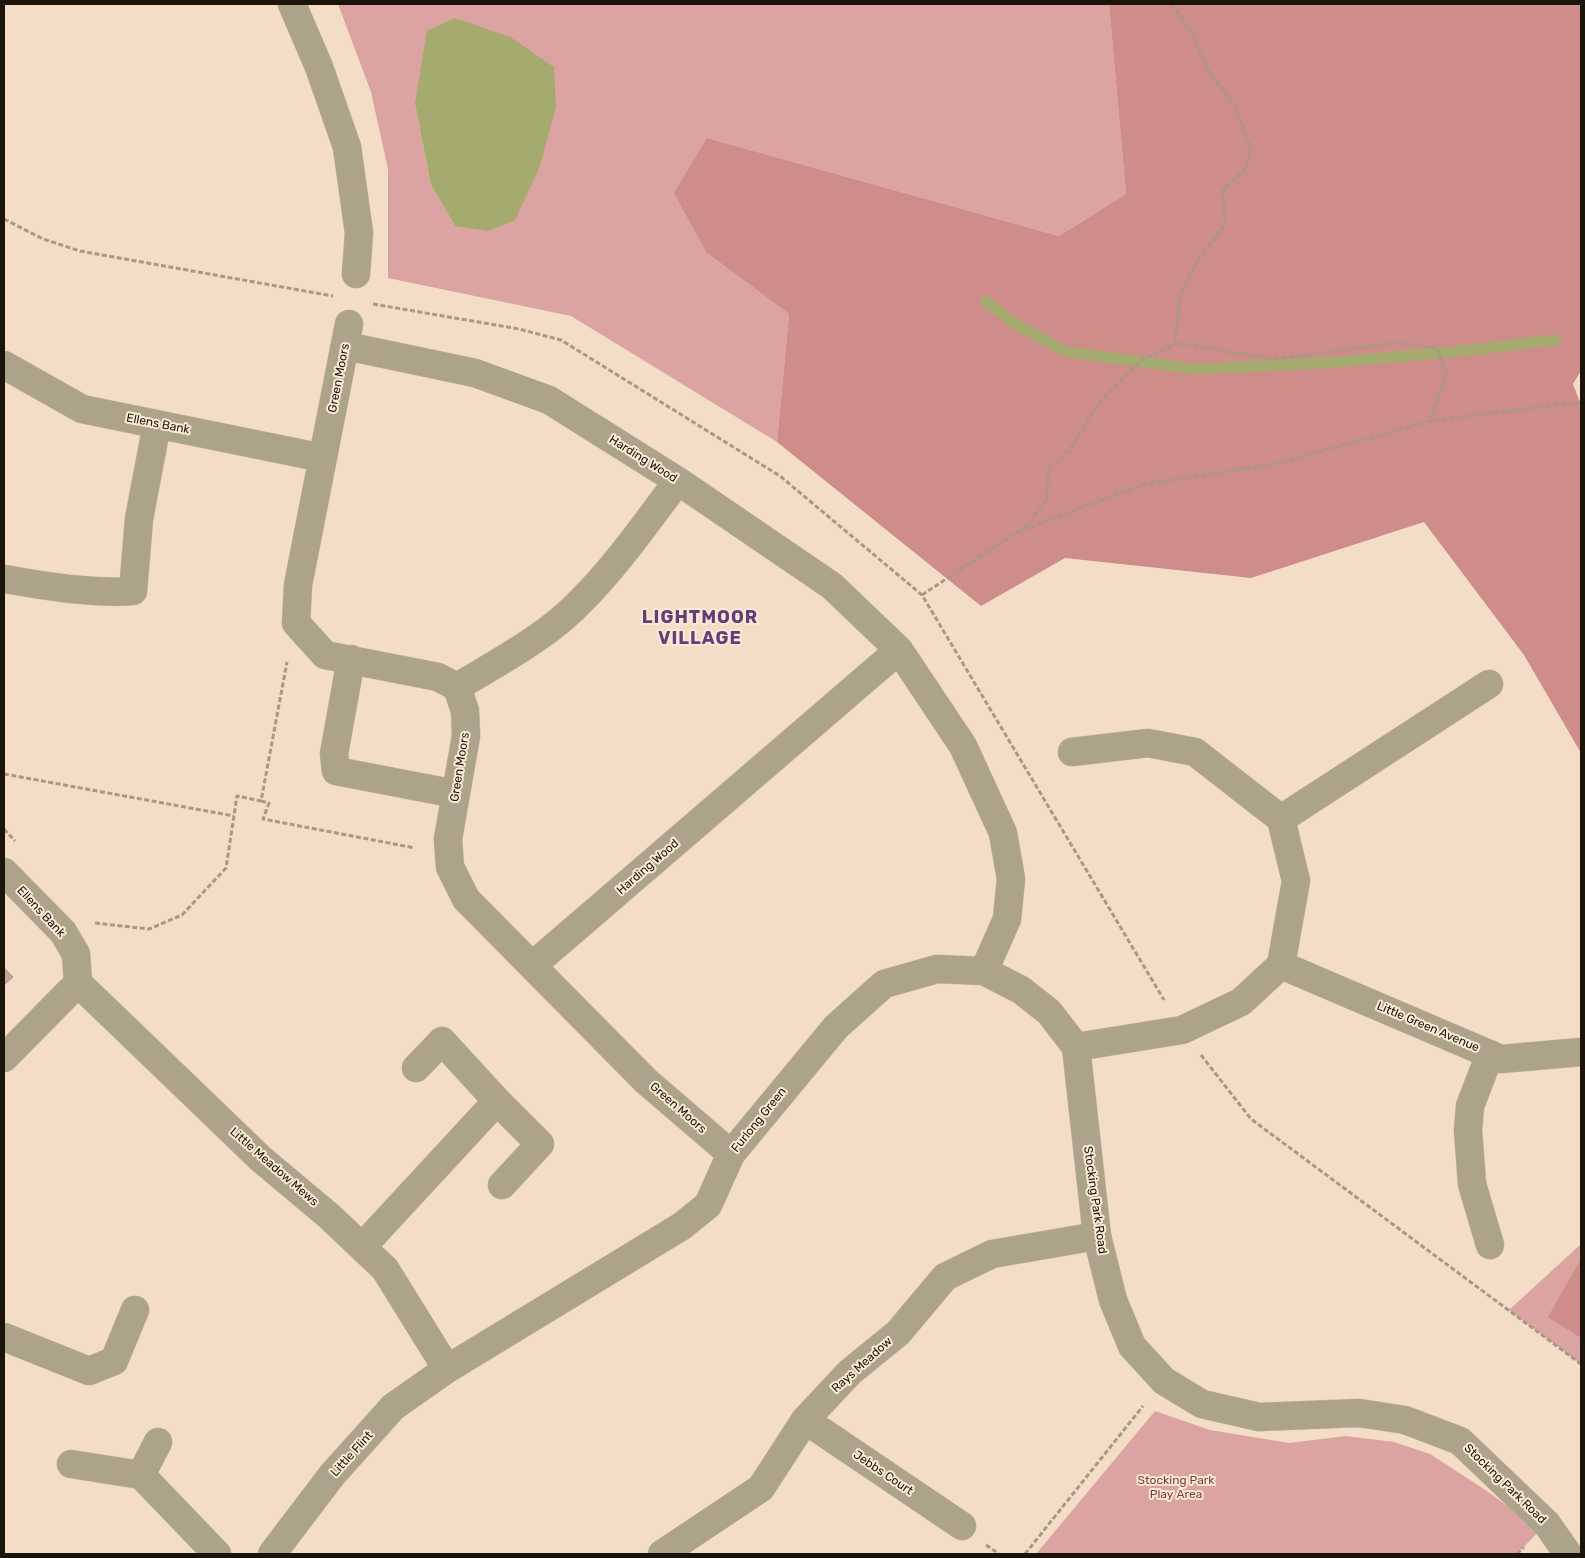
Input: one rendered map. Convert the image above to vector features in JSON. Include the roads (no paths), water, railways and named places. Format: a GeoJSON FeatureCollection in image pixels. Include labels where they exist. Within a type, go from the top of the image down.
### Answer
{"type":"FeatureCollection","features":[{"type":"Feature","properties":{"kind":"street"},"geometry":{"type":"LineString","coordinates":[[292,4],[319,67],[347,148],[359,233],[356,274]]}},
{"type":"Feature","properties":{"kind":"street","name":"Green Moors"},"geometry":{"type":"LineString","coordinates":[[348,335],[298,585],[296,623],[325,655],[351,659]]}},
{"type":"Feature","properties":{"kind":"street","name":"Harding Wood"},"geometry":{"type":"LineString","coordinates":[[348,335],[475,373],[548,400],[678,481],[832,586],[899,650],[963,746],[1003,833],[1011,879],[1007,919],[984,971]]}},
{"type":"Feature","properties":{"kind":"street","name":"Ellens Bank"},"geometry":{"type":"LineString","coordinates":[[6,372],[82,409],[323,458]]}},
{"type":"Feature","properties":{"kind":"street"},"geometry":{"type":"LineString","coordinates":[[4,579],[79,591],[107,593],[133,591],[139,519],[157,424]]}},
{"type":"Feature","properties":{"kind":"street"},"geometry":{"type":"LineString","coordinates":[[456,794],[336,771],[334,754],[351,659],[438,676],[457,687],[536,639],[582,601],[628,546],[678,481]]}},
{"type":"Feature","properties":{"kind":"street","name":"Harding Wood"},"geometry":{"type":"LineString","coordinates":[[533,965],[899,650]]}},
{"type":"Feature","properties":{"kind":"street"},"geometry":{"type":"LineString","coordinates":[[1281,819],[1489,684]]}},
{"type":"Feature","properties":{"kind":"street","name":"Green Moors"},"geometry":{"type":"LineString","coordinates":[[457,687],[465,711],[466,736],[448,839],[450,867],[466,899],[646,1081],[731,1154]]}},
{"type":"Feature","properties":{"kind":"street"},"geometry":{"type":"LineString","coordinates":[[984,971],[1021,990],[1049,1012],[1076,1047],[1182,1030],[1241,1002],[1281,965],[1296,881],[1281,819],[1195,752],[1148,743],[1072,752]]}},
{"type":"Feature","properties":{"kind":"street","name":"Ellens Bank"},"geometry":{"type":"LineString","coordinates":[[4,872],[63,932],[76,954],[78,983]]}},
{"type":"Feature","properties":{"kind":"street","name":"Little Green Avenue"},"geometry":{"type":"LineString","coordinates":[[1281,965],[1501,1059],[1581,1052]]}},
{"type":"Feature","properties":{"kind":"street","name":"Furlong Green"},"geometry":{"type":"LineString","coordinates":[[447,1370],[682,1226],[708,1205],[731,1154],[836,1027],[884,984],[937,970],[984,971]]}},
{"type":"Feature","properties":{"kind":"street"},"geometry":{"type":"LineString","coordinates":[[4,1058],[78,983]]}},
{"type":"Feature","properties":{"kind":"street","name":"Little Meadow Mews"},"geometry":{"type":"LineString","coordinates":[[78,983],[261,1159],[329,1216],[385,1269],[447,1370]]}},
{"type":"Feature","properties":{"kind":"street"},"geometry":{"type":"LineString","coordinates":[[416,1068],[442,1041],[497,1101],[540,1144],[502,1185]]}},
{"type":"Feature","properties":{"kind":"street","name":"Stocking Park Road"},"geometry":{"type":"LineString","coordinates":[[1076,1047],[1097,1236],[1113,1300],[1132,1346],[1164,1381],[1202,1404],[1259,1417],[1359,1413],[1405,1420],[1460,1441],[1547,1524],[1568,1554]]}},
{"type":"Feature","properties":{"kind":"street"},"geometry":{"type":"LineString","coordinates":[[1490,1054],[1470,1106],[1468,1130],[1472,1184],[1490,1245]]}},
{"type":"Feature","properties":{"kind":"street"},"geometry":{"type":"LineString","coordinates":[[362,1247],[497,1101]]}},
{"type":"Feature","properties":{"kind":"street","name":"Rays Meadow"},"geometry":{"type":"LineString","coordinates":[[662,1554],[761,1488],[805,1420],[850,1372],[898,1333],[945,1277],[992,1254],[1097,1236]]}},
{"type":"Feature","properties":{"kind":"street"},"geometry":{"type":"LineString","coordinates":[[4,1337],[89,1371],[114,1361],[135,1310]]}},
{"type":"Feature","properties":{"kind":"street","name":"Little Flint"},"geometry":{"type":"LineString","coordinates":[[272,1554],[332,1475],[393,1407],[447,1370]]}},
{"type":"Feature","properties":{"kind":"street","name":"Jebbs Court"},"geometry":{"type":"LineString","coordinates":[[805,1420],[962,1526]]}},
{"type":"Feature","properties":{"kind":"street"},"geometry":{"type":"LineString","coordinates":[[141,1475],[158,1442]]}},
{"type":"Feature","properties":{"kind":"street"},"geometry":{"type":"LineString","coordinates":[[71,1464],[141,1475],[218,1554]]}},
{"type":"Feature","properties":{"kind":"waterway"},"geometry":{"type":"LineString","coordinates":[[985,301],[1014,323],[1066,352],[1197,369],[1323,363],[1452,352],[1556,340]]}},
{"type":"Feature","properties":{"kind":"district","name":"LIGHTMOOR VILLAGE"},"geometry":{"type":"Point","coordinates":[700,628]}},
{"type":"Feature","properties":{"kind":"park label","name":"Stocking Park Play Area"},"geometry":{"type":"Point","coordinates":[1176,1488]}}]}
